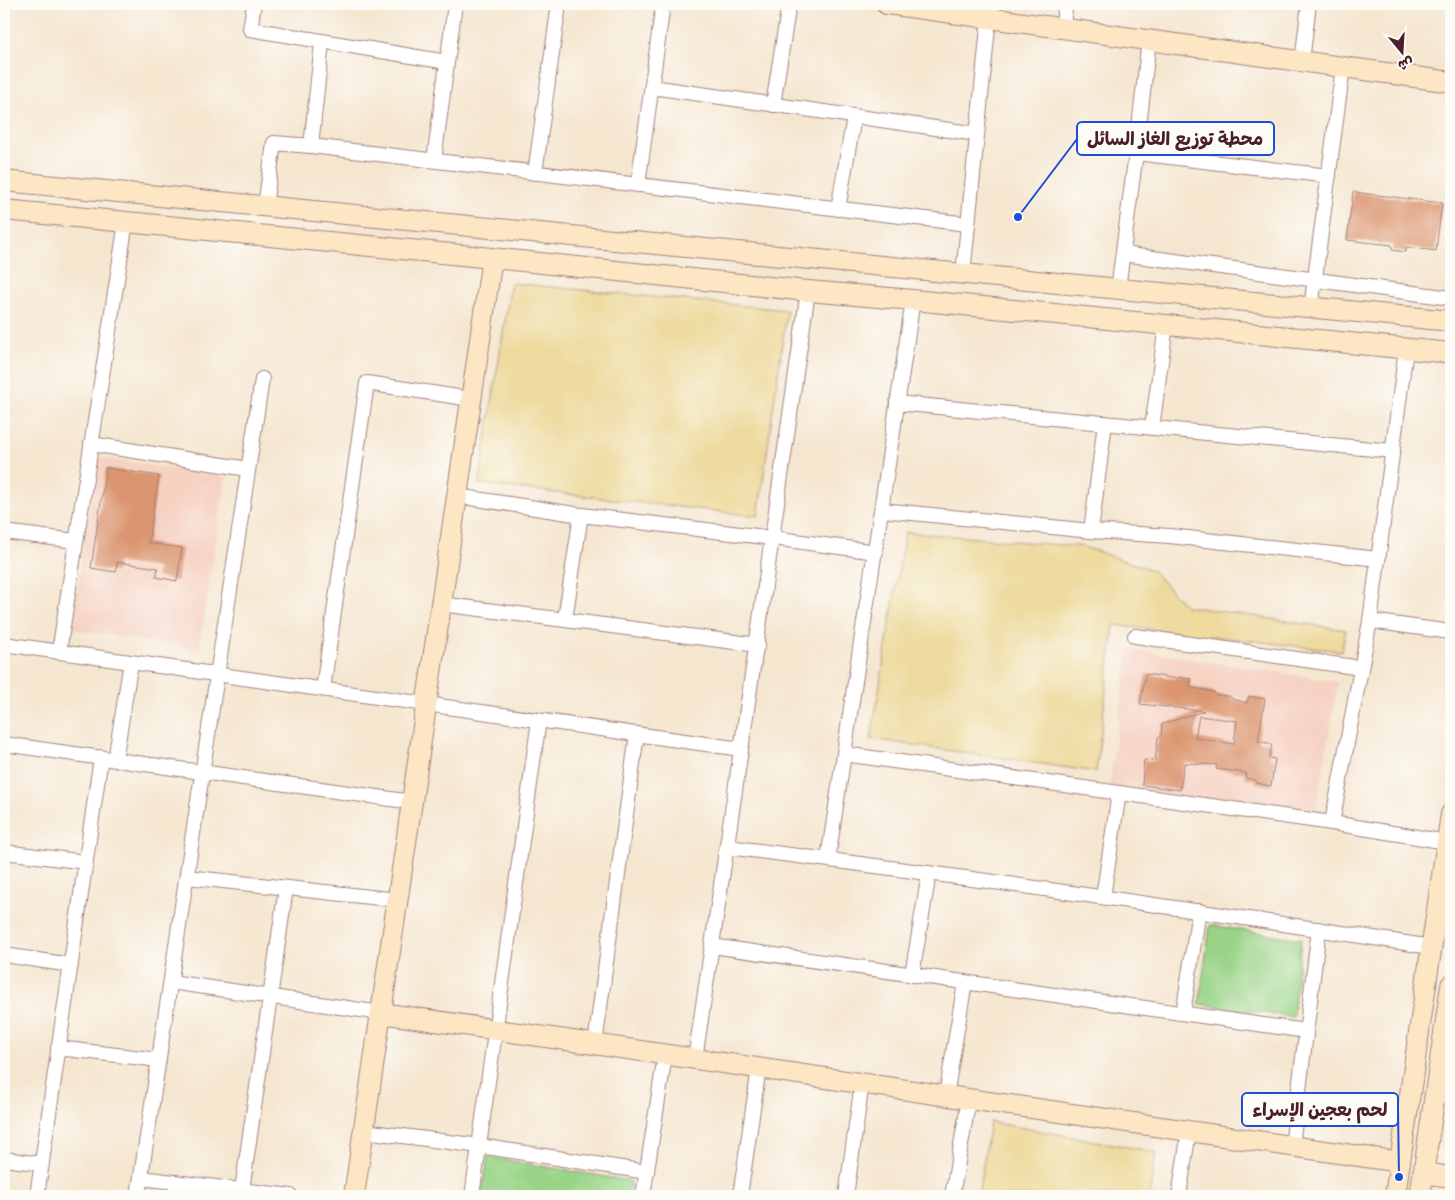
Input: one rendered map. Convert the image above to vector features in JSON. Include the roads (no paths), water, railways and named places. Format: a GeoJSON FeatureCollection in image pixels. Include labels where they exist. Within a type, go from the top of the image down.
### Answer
{"type":"FeatureCollection","features":[{"type":"Feature","properties":{"kind":"main road"},"geometry":{"type":"LineString","coordinates":[[887,4],[951,8],[1062,28],[1451,82]]}},
{"type":"Feature","properties":{"kind":"main road"},"geometry":{"type":"LineString","coordinates":[[4,181],[1451,321]]}},
{"type":"Feature","properties":{"kind":"main road"},"geometry":{"type":"LineString","coordinates":[[4,210],[808,291],[1451,353]]}},
{"type":"Feature","properties":{"kind":"main road"},"geometry":{"type":"LineString","coordinates":[[582,268],[586,237]]}},
{"type":"Feature","properties":{"kind":"main road"},"geometry":{"type":"LineString","coordinates":[[354,1196],[492,258]]}},
{"type":"Feature","properties":{"kind":"main road"},"geometry":{"type":"LineString","coordinates":[[1395,1196],[1451,814]]}},
{"type":"Feature","properties":{"kind":"main road"},"geometry":{"type":"LineString","coordinates":[[1420,1196],[1446,1056],[1450,994],[1423,1002]]}},
{"type":"Feature","properties":{"kind":"main road"},"geometry":{"type":"LineString","coordinates":[[381,1013],[1400,1162]]}},
{"type":"Feature","properties":{"kind":"main road"},"geometry":{"type":"LineString","coordinates":[[1424,1173],[1451,1177]]}},
{"type":"Feature","properties":{"kind":"street"},"geometry":{"type":"LineString","coordinates":[[254,4],[250,29],[447,62]]}},
{"type":"Feature","properties":{"kind":"street"},"geometry":{"type":"LineString","coordinates":[[434,160],[455,4]]}},
{"type":"Feature","properties":{"kind":"street"},"geometry":{"type":"LineString","coordinates":[[535,172],[559,4]]}},
{"type":"Feature","properties":{"kind":"street"},"geometry":{"type":"LineString","coordinates":[[638,185],[663,4]]}},
{"type":"Feature","properties":{"kind":"street"},"geometry":{"type":"LineString","coordinates":[[773,105],[789,4]]}},
{"type":"Feature","properties":{"kind":"street"},"geometry":{"type":"LineString","coordinates":[[1062,28],[1066,4]]}},
{"type":"Feature","properties":{"kind":"street"},"geometry":{"type":"LineString","coordinates":[[1302,61],[1309,4]]}},
{"type":"Feature","properties":{"kind":"street"},"geometry":{"type":"LineString","coordinates":[[963,274],[977,134],[977,12]]}},
{"type":"Feature","properties":{"kind":"street"},"geometry":{"type":"LineString","coordinates":[[1118,289],[1149,40]]}},
{"type":"Feature","properties":{"kind":"street"},"geometry":{"type":"LineString","coordinates":[[311,146],[322,42]]}},
{"type":"Feature","properties":{"kind":"street"},"geometry":{"type":"LineString","coordinates":[[1311,308],[1343,67]]}},
{"type":"Feature","properties":{"kind":"street"},"geometry":{"type":"LineString","coordinates":[[652,88],[977,134]]}},
{"type":"Feature","properties":{"kind":"street"},"geometry":{"type":"LineString","coordinates":[[838,209],[854,117]]}},
{"type":"Feature","properties":{"kind":"street"},"geometry":{"type":"LineString","coordinates":[[265,206],[274,142],[968,224]]}},
{"type":"Feature","properties":{"kind":"street"},"geometry":{"type":"LineString","coordinates":[[1136,153],[1328,176]]}},
{"type":"Feature","properties":{"kind":"street"},"geometry":{"type":"LineString","coordinates":[[59,652],[126,222]]}},
{"type":"Feature","properties":{"kind":"street"},"geometry":{"type":"LineString","coordinates":[[1123,254],[1451,298]]}},
{"type":"Feature","properties":{"kind":"street"},"geometry":{"type":"LineString","coordinates":[[695,1059],[728,830],[758,645],[808,291]]}},
{"type":"Feature","properties":{"kind":"street"},"geometry":{"type":"LineString","coordinates":[[828,859],[913,300]]}},
{"type":"Feature","properties":{"kind":"street"},"geometry":{"type":"LineString","coordinates":[[1152,428],[1166,325]]}},
{"type":"Feature","properties":{"kind":"street"},"geometry":{"type":"LineString","coordinates":[[1332,823],[1370,621],[1406,349]]}},
{"type":"Feature","properties":{"kind":"street"},"geometry":{"type":"LineString","coordinates":[[138,1196],[262,380]]}},
{"type":"Feature","properties":{"kind":"street"},"geometry":{"type":"LineString","coordinates":[[323,689],[367,383],[471,399]]}},
{"type":"Feature","properties":{"kind":"street"},"geometry":{"type":"LineString","coordinates":[[897,403],[1393,451]]}},
{"type":"Feature","properties":{"kind":"street"},"geometry":{"type":"LineString","coordinates":[[1091,531],[1106,423]]}},
{"type":"Feature","properties":{"kind":"street"},"geometry":{"type":"LineString","coordinates":[[91,444],[248,468]]}},
{"type":"Feature","properties":{"kind":"street"},"geometry":{"type":"LineString","coordinates":[[457,496],[876,552]]}},
{"type":"Feature","properties":{"kind":"street"},"geometry":{"type":"LineString","coordinates":[[882,510],[1091,531],[1170,536],[1378,559]]}},
{"type":"Feature","properties":{"kind":"street"},"geometry":{"type":"LineString","coordinates":[[565,620],[581,514]]}},
{"type":"Feature","properties":{"kind":"street"},"geometry":{"type":"LineString","coordinates":[[4,532],[76,541]]}},
{"type":"Feature","properties":{"kind":"street"},"geometry":{"type":"LineString","coordinates":[[441,604],[758,645]]}},
{"type":"Feature","properties":{"kind":"street"},"geometry":{"type":"LineString","coordinates":[[1370,621],[1451,632]]}},
{"type":"Feature","properties":{"kind":"street"},"geometry":{"type":"LineString","coordinates":[[1135,636],[1361,668]]}},
{"type":"Feature","properties":{"kind":"street"},"geometry":{"type":"LineString","coordinates":[[4,644],[741,749]]}},
{"type":"Feature","properties":{"kind":"street"},"geometry":{"type":"LineString","coordinates":[[115,760],[131,662]]}},
{"type":"Feature","properties":{"kind":"street"},"geometry":{"type":"LineString","coordinates":[[472,1196],[539,720]]}},
{"type":"Feature","properties":{"kind":"street"},"geometry":{"type":"LineString","coordinates":[[595,1044],[636,734]]}},
{"type":"Feature","properties":{"kind":"street"},"geometry":{"type":"LineString","coordinates":[[4,744],[412,802]]}},
{"type":"Feature","properties":{"kind":"street"},"geometry":{"type":"LineString","coordinates":[[844,754],[1332,823],[1447,842]]}},
{"type":"Feature","properties":{"kind":"street"},"geometry":{"type":"LineString","coordinates":[[37,1196],[101,758]]}},
{"type":"Feature","properties":{"kind":"street"},"geometry":{"type":"LineString","coordinates":[[1103,897],[1119,793]]}},
{"type":"Feature","properties":{"kind":"street"},"geometry":{"type":"LineString","coordinates":[[727,847],[1103,897],[1431,947]]}},
{"type":"Feature","properties":{"kind":"street"},"geometry":{"type":"LineString","coordinates":[[4,852],[86,862]]}},
{"type":"Feature","properties":{"kind":"street"},"geometry":{"type":"LineString","coordinates":[[912,975],[929,874]]}},
{"type":"Feature","properties":{"kind":"street"},"geometry":{"type":"LineString","coordinates":[[187,877],[398,900]]}},
{"type":"Feature","properties":{"kind":"street"},"geometry":{"type":"LineString","coordinates":[[242,1190],[286,888]]}},
{"type":"Feature","properties":{"kind":"street"},"geometry":{"type":"LineString","coordinates":[[1183,1013],[1199,911]]}},
{"type":"Feature","properties":{"kind":"street"},"geometry":{"type":"LineString","coordinates":[[1292,1146],[1319,929]]}},
{"type":"Feature","properties":{"kind":"street"},"geometry":{"type":"LineString","coordinates":[[712,946],[1306,1031]]}},
{"type":"Feature","properties":{"kind":"street"},"geometry":{"type":"LineString","coordinates":[[4,954],[71,965]]}},
{"type":"Feature","properties":{"kind":"street"},"geometry":{"type":"LineString","coordinates":[[171,982],[381,1013]]}},
{"type":"Feature","properties":{"kind":"street"},"geometry":{"type":"LineString","coordinates":[[946,1096],[965,982]]}},
{"type":"Feature","properties":{"kind":"street"},"geometry":{"type":"LineString","coordinates":[[58,1048],[159,1060]]}},
{"type":"Feature","properties":{"kind":"street"},"geometry":{"type":"LineString","coordinates":[[643,1196],[665,1055]]}},
{"type":"Feature","properties":{"kind":"street"},"geometry":{"type":"LineString","coordinates":[[740,1196],[759,1068]]}},
{"type":"Feature","properties":{"kind":"street"},"geometry":{"type":"LineString","coordinates":[[846,1196],[862,1083]]}},
{"type":"Feature","properties":{"kind":"street"},"geometry":{"type":"LineString","coordinates":[[952,1196],[968,1099]]}},
{"type":"Feature","properties":{"kind":"street"},"geometry":{"type":"LineString","coordinates":[[364,1131],[480,1146],[647,1172]]}},
{"type":"Feature","properties":{"kind":"street"},"geometry":{"type":"LineString","coordinates":[[1179,1196],[1189,1131]]}},
{"type":"Feature","properties":{"kind":"street"},"geometry":{"type":"LineString","coordinates":[[4,1159],[42,1164]]}},
{"type":"Feature","properties":{"kind":"street"},"geometry":{"type":"LineString","coordinates":[[141,1178],[291,1196]]}},
{"type":"Feature","properties":{"kind":"place","name":"محطة توزيع الغاز السائل"},"geometry":{"type":"Point","coordinates":[1018,217]}},
{"type":"Feature","properties":{"kind":"place","name":"لحم بعجين الإسراء"},"geometry":{"type":"Point","coordinates":[1399,1177]}}]}
